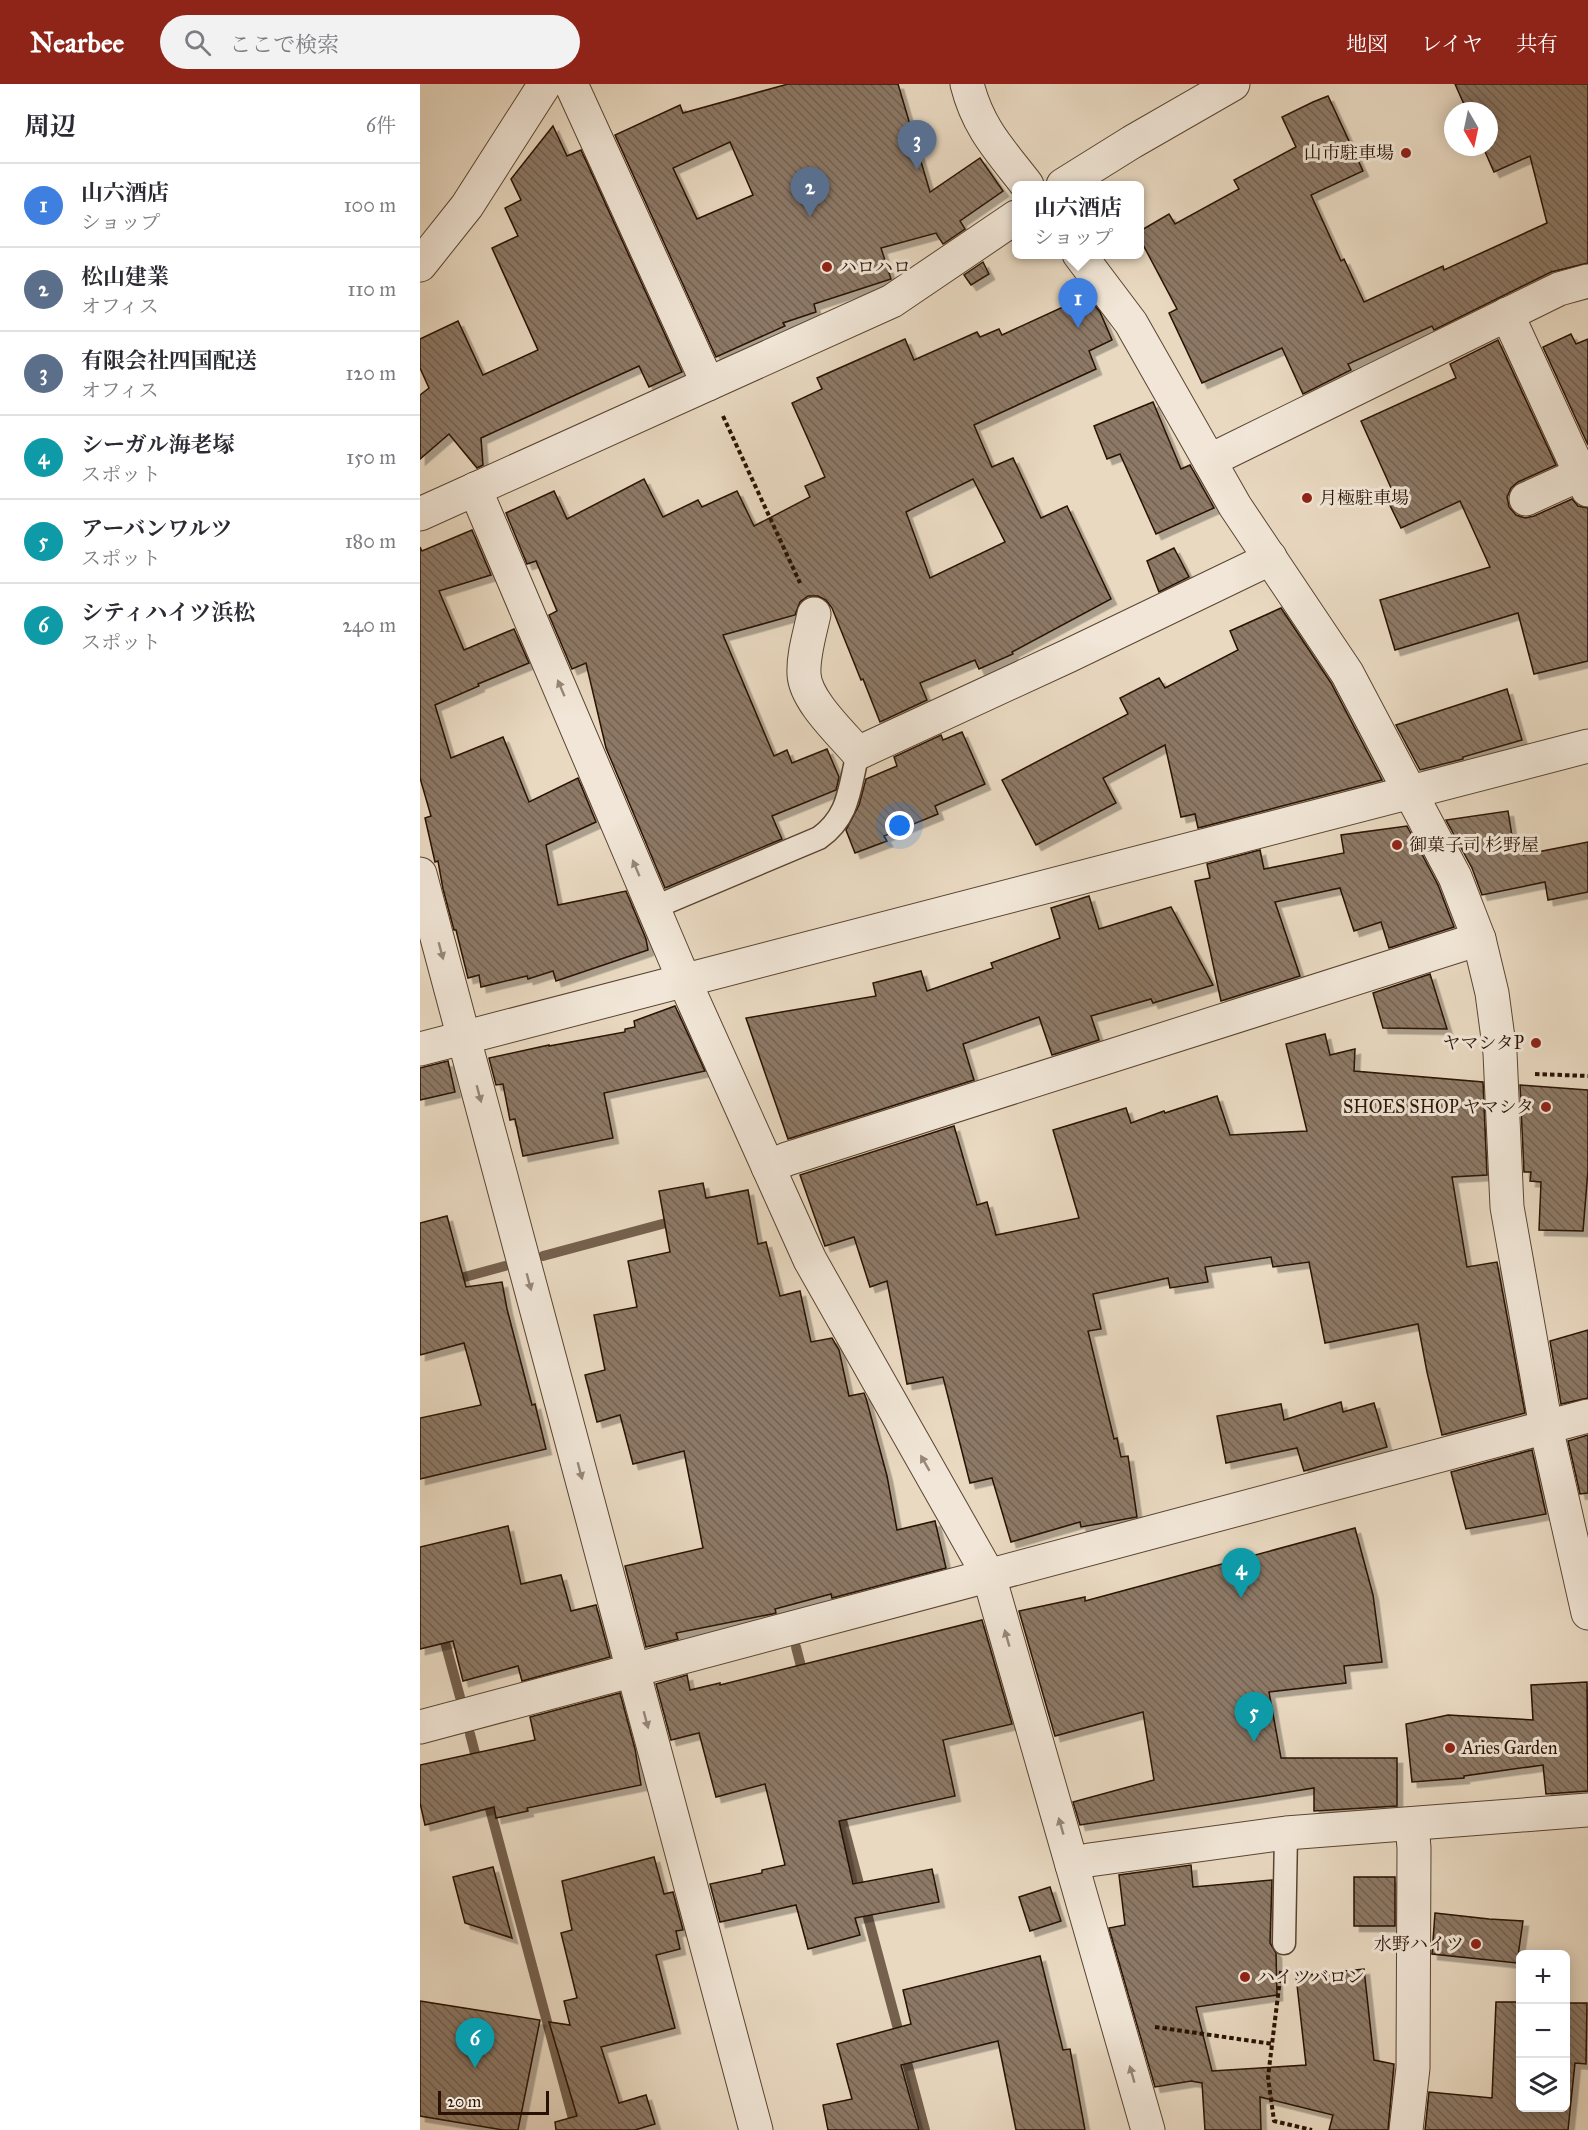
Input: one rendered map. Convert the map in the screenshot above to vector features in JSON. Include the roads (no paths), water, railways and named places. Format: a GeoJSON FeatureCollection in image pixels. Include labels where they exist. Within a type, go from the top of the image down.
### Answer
{"type":"FeatureCollection","features":[{"type":"Feature","properties":{"kind":"street"},"geometry":{"type":"LineString","coordinates":[[420,265],[492,169],[545,84]]}},
{"type":"Feature","properties":{"kind":"street"},"geometry":{"type":"LineString","coordinates":[[571,84],[708,384]]}},
{"type":"Feature","properties":{"kind":"street"},"geometry":{"type":"LineString","coordinates":[[967,84],[973,109],[980,122],[1023,181]]}},
{"type":"Feature","properties":{"kind":"street"},"geometry":{"type":"LineString","coordinates":[[1071,181],[1132,142],[1233,84]]}},
{"type":"Feature","properties":{"kind":"street"},"geometry":{"type":"LineString","coordinates":[[420,514],[892,301],[1012,220]]}},
{"type":"Feature","properties":{"kind":"street"},"geometry":{"type":"LineString","coordinates":[[1082,259],[1131,323],[1235,506],[1347,673],[1455,877],[1479,939],[1492,993],[1501,1075],[1507,1207],[1546,1427],[1588,1613]]}},
{"type":"Feature","properties":{"kind":"street"},"geometry":{"type":"LineString","coordinates":[[1210,462],[1559,289],[1588,281]]}},
{"type":"Feature","properties":{"kind":"street"},"geometry":{"type":"LineString","coordinates":[[1507,314],[1585,482],[1526,499]]}},
{"type":"Feature","properties":{"kind":"street"},"geometry":{"type":"LineString","coordinates":[[475,489],[684,980],[810,1260],[989,1576],[1148,2130]]}},
{"type":"Feature","properties":{"kind":"street"},"geometry":{"type":"LineString","coordinates":[[814,614],[804,673],[807,689],[858,753],[1079,651],[1270,557]]}},
{"type":"Feature","properties":{"kind":"street"},"geometry":{"type":"LineString","coordinates":[[420,1049],[1588,746]]}},
{"type":"Feature","properties":{"kind":"street"},"geometry":{"type":"LineString","coordinates":[[420,874],[756,2130]]}},
{"type":"Feature","properties":{"kind":"street"},"geometry":{"type":"LineString","coordinates":[[768,1167],[787,1159],[1479,939]]}},
{"type":"Feature","properties":{"kind":"street"},"geometry":{"type":"LineString","coordinates":[[420,1727],[1588,1416]]}},
{"type":"Feature","properties":{"kind":"street"},"geometry":{"type":"LineString","coordinates":[[1072,1865],[1089,1860],[1286,1833],[1588,1810]]}},
{"type":"Feature","properties":{"kind":"street"},"geometry":{"type":"LineString","coordinates":[[1406,2130],[1413,2068],[1414,1848],[1412,1824]]}},
{"type":"Feature","properties":{"kind":"lane"},"geometry":{"type":"LineString","coordinates":[[653,908],[819,838],[829,831],[844,811],[858,753]]}},
{"type":"Feature","properties":{"kind":"lane"},"geometry":{"type":"LineString","coordinates":[[1284,1943],[1286,1833]]}},
{"type":"Feature","properties":{"kind":"waterway"},"geometry":{"type":"LineString","coordinates":[[543,1256],[677,1220]]}},
{"type":"Feature","properties":{"kind":"waterway"},"geometry":{"type":"LineString","coordinates":[[450,1281],[505,1266]]}},
{"type":"Feature","properties":{"kind":"waterway"},"geometry":{"type":"LineString","coordinates":[[442,1631],[460,1697]]}},
{"type":"Feature","properties":{"kind":"waterway"},"geometry":{"type":"LineString","coordinates":[[796,1647],[804,1678]]}},
{"type":"Feature","properties":{"kind":"waterway"},"geometry":{"type":"LineString","coordinates":[[470,1734],[478,1765]]}},
{"type":"Feature","properties":{"kind":"waterway"},"geometry":{"type":"LineString","coordinates":[[486,1794],[576,2130]]}},
{"type":"Feature","properties":{"kind":"waterway"},"geometry":{"type":"LineString","coordinates":[[839,1809],[925,2130]]}},
{"type":"Feature","properties":{"kind":"place","name":"山市駐車場"},"geometry":{"type":"Point","coordinates":[1406,153]}},
{"type":"Feature","properties":{"kind":"place","name":"有限会社四国配送"},"geometry":{"type":"Point","coordinates":[917,170]}},
{"type":"Feature","properties":{"kind":"place","name":"松山建業"},"geometry":{"type":"Point","coordinates":[810,217]}},
{"type":"Feature","properties":{"kind":"place","name":"ハロハロ"},"geometry":{"type":"Point","coordinates":[827,267]}},
{"type":"Feature","properties":{"kind":"place","name":"山六酒店"},"geometry":{"type":"Point","coordinates":[1078,328]}},
{"type":"Feature","properties":{"kind":"place","name":"月極駐車場"},"geometry":{"type":"Point","coordinates":[1307,498]}},
{"type":"Feature","properties":{"kind":"place","name":"御菓子司 杉野屋"},"geometry":{"type":"Point","coordinates":[1397,845]}},
{"type":"Feature","properties":{"kind":"place","name":"ヤマシタP"},"geometry":{"type":"Point","coordinates":[1536,1043]}},
{"type":"Feature","properties":{"kind":"place","name":"SHOES SHOP ヤマシタ"},"geometry":{"type":"Point","coordinates":[1546,1107]}},
{"type":"Feature","properties":{"kind":"place","name":"シーガル海老塚"},"geometry":{"type":"Point","coordinates":[1241,1598]}},
{"type":"Feature","properties":{"kind":"place","name":"アーバンワルツ"},"geometry":{"type":"Point","coordinates":[1254,1742]}},
{"type":"Feature","properties":{"kind":"place","name":"Aries Garden"},"geometry":{"type":"Point","coordinates":[1450,1748]}},
{"type":"Feature","properties":{"kind":"place","name":"水野ハイツ"},"geometry":{"type":"Point","coordinates":[1476,1944]}},
{"type":"Feature","properties":{"kind":"place","name":"ハイツバロン"},"geometry":{"type":"Point","coordinates":[1245,1977]}},
{"type":"Feature","properties":{"kind":"place","name":"シティハイツ浜松"},"geometry":{"type":"Point","coordinates":[475,2068]}}]}
